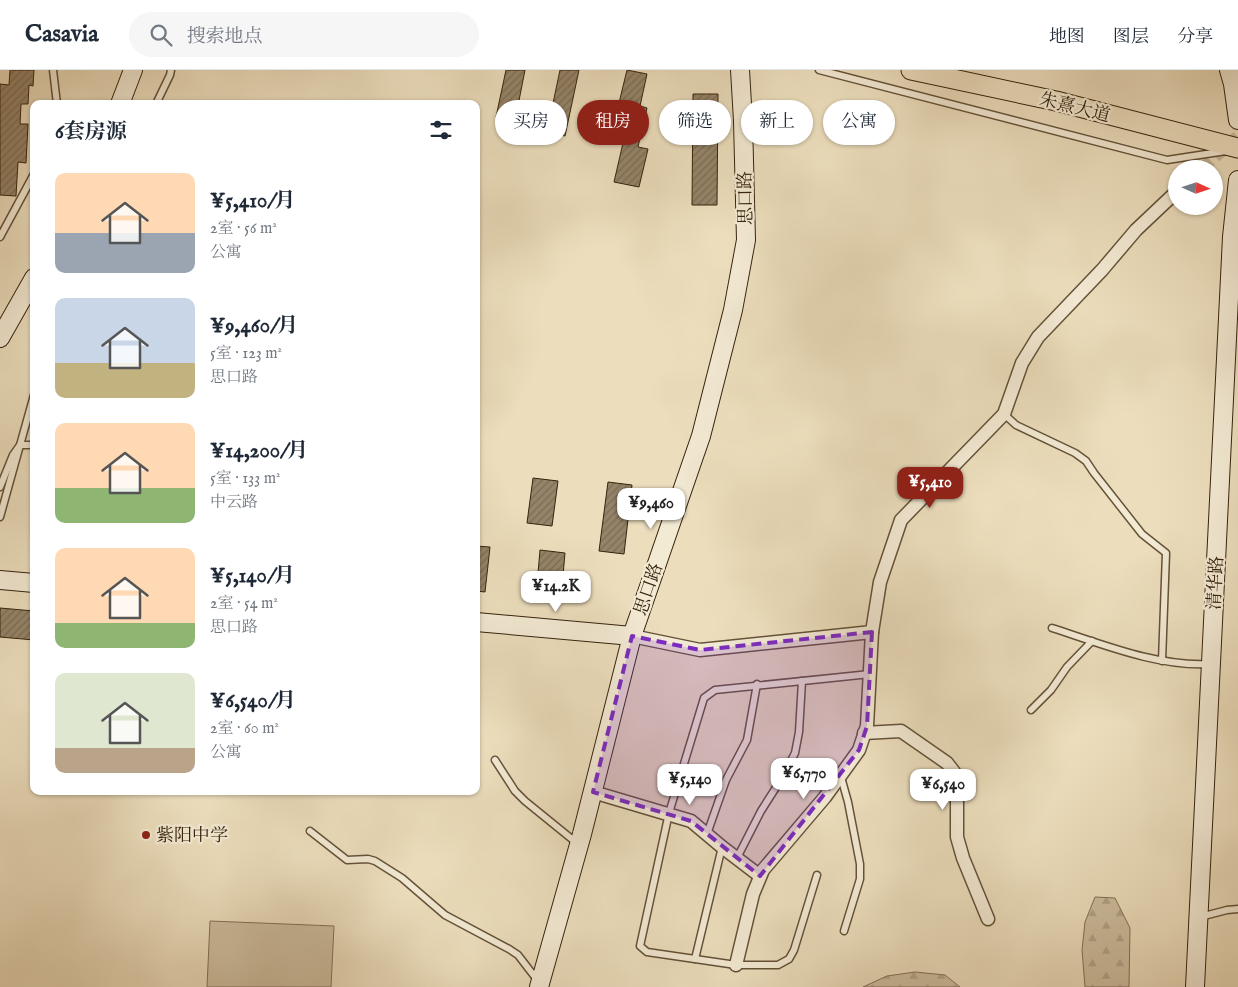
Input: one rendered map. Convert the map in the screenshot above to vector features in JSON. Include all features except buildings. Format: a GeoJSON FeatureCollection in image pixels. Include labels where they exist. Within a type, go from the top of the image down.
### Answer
{"type":"FeatureCollection","features":[{"type":"Feature","properties":{"kind":"main road","name":"朱熹大道"},"geometry":{"type":"LineString","coordinates":[[911,70],[1056,101],[1238,149]]}},
{"type":"Feature","properties":{"kind":"street"},"geometry":{"type":"LineString","coordinates":[[122,100],[133,70]]}},
{"type":"Feature","properties":{"kind":"street","name":"思口路"},"geometry":{"type":"LineString","coordinates":[[539,985],[579,845],[632,636],[701,436],[733,310],[746,240],[740,70]]}},
{"type":"Feature","properties":{"kind":"street"},"geometry":{"type":"LineString","coordinates":[[1229,70],[1238,120]]}},
{"type":"Feature","properties":{"kind":"street","name":"清华路"},"geometry":{"type":"LineString","coordinates":[[1195,987],[1232,236],[1238,180]]}},
{"type":"Feature","properties":{"kind":"street"},"geometry":{"type":"LineString","coordinates":[[736,965],[753,894],[763,870],[825,797],[859,750],[867,726],[872,632],[880,582],[901,520],[1004,414],[1022,363],[1038,337],[1102,270],[1136,230],[1168,200]]}},
{"type":"Feature","properties":{"kind":"street"},"geometry":{"type":"LineString","coordinates":[[1,335],[28,299]]}},
{"type":"Feature","properties":{"kind":"street"},"geometry":{"type":"LineString","coordinates":[[0,580],[30,583]]}},
{"type":"Feature","properties":{"kind":"street"},"geometry":{"type":"LineString","coordinates":[[480,622],[632,636],[700,650],[872,632]]}},
{"type":"Feature","properties":{"kind":"street"},"geometry":{"type":"LineString","coordinates":[[864,733],[901,731],[947,763],[954,772],[957,782],[957,837],[963,858],[988,919]]}},
{"type":"Feature","properties":{"kind":"street"},"geometry":{"type":"LineString","coordinates":[[593,792],[691,821],[722,848],[760,876]]}},
{"type":"Feature","properties":{"kind":"lane"},"geometry":{"type":"LineString","coordinates":[[53,70],[57,100]]}},
{"type":"Feature","properties":{"kind":"lane"},"geometry":{"type":"LineString","coordinates":[[158,100],[171,70]]}},
{"type":"Feature","properties":{"kind":"lane"},"geometry":{"type":"LineString","coordinates":[[819,70],[1167,160],[1238,149]]}},
{"type":"Feature","properties":{"kind":"lane"},"geometry":{"type":"LineString","coordinates":[[0,237],[30,181]]}},
{"type":"Feature","properties":{"kind":"lane"},"geometry":{"type":"LineString","coordinates":[[0,517],[30,409]]}},
{"type":"Feature","properties":{"kind":"lane"},"geometry":{"type":"LineString","coordinates":[[1004,414],[1016,425],[1075,453],[1086,461],[1142,534],[1166,553],[1162,661]]}},
{"type":"Feature","properties":{"kind":"lane"},"geometry":{"type":"LineString","coordinates":[[20,444],[30,445]]}},
{"type":"Feature","properties":{"kind":"lane"},"geometry":{"type":"LineString","coordinates":[[0,487],[12,455],[20,444]]}},
{"type":"Feature","properties":{"kind":"lane"},"geometry":{"type":"LineString","coordinates":[[1052,628],[1144,657],[1162,661],[1211,664]]}},
{"type":"Feature","properties":{"kind":"lane"},"geometry":{"type":"LineString","coordinates":[[1031,710],[1051,690],[1067,667],[1092,640]]}},
{"type":"Feature","properties":{"kind":"lane"},"geometry":{"type":"LineString","coordinates":[[817,875],[794,950],[789,958],[778,965],[736,965],[647,952],[640,946],[669,813],[704,698],[714,690],[757,684],[870,674]]}},
{"type":"Feature","properties":{"kind":"lane"},"geometry":{"type":"LineString","coordinates":[[737,858],[761,811],[795,753],[799,732],[802,681]]}},
{"type":"Feature","properties":{"kind":"lane"},"geometry":{"type":"LineString","coordinates":[[706,834],[726,780],[747,740],[757,684]]}},
{"type":"Feature","properties":{"kind":"lane"},"geometry":{"type":"LineString","coordinates":[[495,760],[515,791],[525,802],[579,845]]}},
{"type":"Feature","properties":{"kind":"lane"},"geometry":{"type":"LineString","coordinates":[[840,776],[848,802],[860,864],[860,879],[844,931]]}},
{"type":"Feature","properties":{"kind":"lane"},"geometry":{"type":"LineString","coordinates":[[310,831],[348,860],[368,859],[375,862],[402,878],[445,916],[510,948],[518,955],[539,985]]}},
{"type":"Feature","properties":{"kind":"lane"},"geometry":{"type":"LineString","coordinates":[[694,959],[722,848]]}},
{"type":"Feature","properties":{"kind":"lane"},"geometry":{"type":"LineString","coordinates":[[1198,917],[1238,909]]}},
{"type":"Feature","properties":{"kind":"highlighted area"},"geometry":{"type":"Polygon","coordinates":[[[872,632],[867,726],[859,750],[760,876],[691,821],[593,792],[632,636],[700,650],[872,632]]]}},
{"type":"Feature","properties":{"kind":"green space"},"geometry":{"type":"Polygon","coordinates":[[[1095,897],[1115,898],[1130,928],[1129,987],[1085,987],[1082,950],[1085,922],[1095,897]]]}},
{"type":"Feature","properties":{"kind":"green space"},"geometry":{"type":"Polygon","coordinates":[[[210,921],[334,926],[331,987],[207,987],[210,921]]]}},
{"type":"Feature","properties":{"kind":"green space"},"geometry":{"type":"Polygon","coordinates":[[[915,972],[945,975],[960,987],[863,987],[887,976],[915,972]]]}},
{"type":"Feature","properties":{"kind":"tunnel"},"geometry":{"type":"LineString","coordinates":[[1212,160],[1238,136]]}},
{"type":"Feature","properties":{"kind":"place","name":"紫阳中学"},"geometry":{"type":"Point","coordinates":[146,835]}}]}
